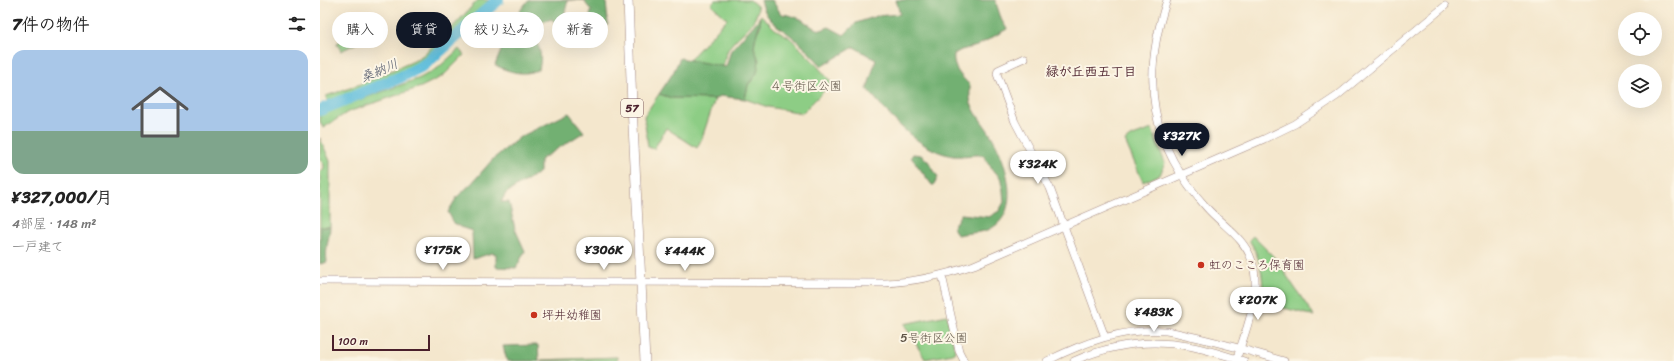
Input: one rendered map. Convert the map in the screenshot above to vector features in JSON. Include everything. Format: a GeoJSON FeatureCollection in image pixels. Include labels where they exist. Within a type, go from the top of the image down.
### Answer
{"type":"FeatureCollection","features":[{"type":"Feature","properties":{"kind":"main road","name":"57"},"geometry":{"type":"LineString","coordinates":[[628,0],[645,361]]}},
{"type":"Feature","properties":{"kind":"street"},"geometry":{"type":"LineString","coordinates":[[1167,0],[1155,40],[1152,72],[1159,125],[1164,141],[1181,175],[1191,190],[1240,240],[1252,260],[1256,288],[1236,360]]}},
{"type":"Feature","properties":{"kind":"street"},"geometry":{"type":"LineString","coordinates":[[320,280],[885,283],[908,282],[942,276],[974,265],[1264,139],[1314,112],[1352,85],[1446,6]]}},
{"type":"Feature","properties":{"kind":"street"},"geometry":{"type":"LineString","coordinates":[[1024,58],[998,70],[997,74],[1015,122],[1050,188],[1105,337]]}},
{"type":"Feature","properties":{"kind":"street"},"geometry":{"type":"LineString","coordinates":[[942,276],[959,351],[964,361]]}},
{"type":"Feature","properties":{"kind":"street"},"geometry":{"type":"LineString","coordinates":[[1046,361],[1085,343],[1105,337],[1139,332],[1166,331],[1240,348],[1284,361]]}},
{"type":"Feature","properties":{"kind":"street"},"geometry":{"type":"LineString","coordinates":[[1074,361],[1109,348],[1123,345],[1154,343],[1189,346],[1244,361]]}},
{"type":"Feature","properties":{"kind":"green space"},"geometry":{"type":"Polygon","coordinates":[[[478,0],[489,0],[477,12],[467,12],[478,0]]]}},
{"type":"Feature","properties":{"kind":"green space"},"geometry":{"type":"Polygon","coordinates":[[[529,0],[568,0],[565,12],[552,12],[552,19],[544,21],[544,12],[520,12],[529,0]]]}},
{"type":"Feature","properties":{"kind":"green space"},"geometry":{"type":"Polygon","coordinates":[[[585,0],[608,0],[606,1],[607,12],[591,12],[591,10],[586,4],[585,0]]]}},
{"type":"Feature","properties":{"kind":"green space"},"geometry":{"type":"Polygon","coordinates":[[[715,0],[750,0],[758,7],[757,14],[751,25],[729,48],[722,67],[689,60],[727,19],[711,4],[715,0]]]}},
{"type":"Feature","properties":{"kind":"green space"},"geometry":{"type":"Polygon","coordinates":[[[761,0],[772,0],[781,14],[801,19],[814,28],[821,30],[829,27],[844,35],[856,23],[877,16],[900,14],[896,0],[995,0],[1002,21],[1007,29],[977,46],[961,50],[954,54],[954,63],[963,78],[970,85],[971,104],[998,148],[1007,174],[1009,188],[1008,202],[1005,214],[997,224],[985,231],[957,235],[953,227],[961,214],[989,217],[999,211],[1004,202],[1002,180],[983,155],[953,156],[939,152],[915,139],[894,120],[867,89],[876,60],[854,47],[822,66],[799,42],[768,17],[761,0]]]}},
{"type":"Feature","properties":{"kind":"green space","name":"４号街区公園"},"geometry":{"type":"Polygon","coordinates":[[[761,15],[775,29],[789,37],[832,83],[802,113],[768,107],[745,99],[748,85],[754,78],[759,61],[754,47],[756,34],[760,27],[760,18],[758,19],[761,15]]]}},
{"type":"Feature","properties":{"kind":"green space"},"geometry":{"type":"Polygon","coordinates":[[[760,18],[754,47],[759,61],[757,73],[748,85],[745,99],[720,96],[715,99],[672,98],[659,94],[673,73],[680,58],[726,67],[731,50],[760,18]]]}},
{"type":"Feature","properties":{"kind":"green space"},"geometry":{"type":"Polygon","coordinates":[[[460,19],[460,30],[452,38],[452,28],[460,19]]]}},
{"type":"Feature","properties":{"kind":"green space"},"geometry":{"type":"Polygon","coordinates":[[[340,48],[347,48],[341,51],[340,48]]]}},
{"type":"Feature","properties":{"kind":"green space"},"geometry":{"type":"Polygon","coordinates":[[[431,48],[442,48],[418,67],[328,103],[326,96],[353,87],[414,61],[431,48]]]}},
{"type":"Feature","properties":{"kind":"green space"},"geometry":{"type":"Polygon","coordinates":[[[502,48],[539,48],[540,51],[541,57],[539,69],[528,73],[517,73],[495,65],[502,48]]]}},
{"type":"Feature","properties":{"kind":"green space"},"geometry":{"type":"Polygon","coordinates":[[[459,49],[464,55],[443,76],[421,87],[348,112],[323,128],[320,121],[320,114],[420,78],[438,68],[459,49]]]}},
{"type":"Feature","properties":{"kind":"green space"},"geometry":{"type":"Polygon","coordinates":[[[659,94],[672,98],[715,99],[702,138],[697,148],[666,128],[654,149],[648,147],[644,116],[659,94]]]}},
{"type":"Feature","properties":{"kind":"green space"},"geometry":{"type":"Polygon","coordinates":[[[569,113],[584,132],[540,160],[540,172],[506,193],[501,202],[509,202],[515,229],[525,251],[516,268],[496,267],[496,254],[492,253],[473,259],[472,231],[454,223],[448,212],[457,197],[472,183],[493,159],[520,137],[569,113]]]}},
{"type":"Feature","properties":{"kind":"green space"},"geometry":{"type":"Polygon","coordinates":[[[1152,129],[1165,163],[1160,175],[1143,182],[1125,141],[1130,137],[1152,129]]]}},
{"type":"Feature","properties":{"kind":"green space"},"geometry":{"type":"Polygon","coordinates":[[[320,138],[330,161],[330,227],[320,227],[320,173],[324,168],[324,165],[320,159],[320,138]]]}},
{"type":"Feature","properties":{"kind":"green space"},"geometry":{"type":"Polygon","coordinates":[[[913,154],[921,155],[928,161],[938,177],[934,185],[932,185],[911,157],[913,154]]]}},
{"type":"Feature","properties":{"kind":"green space"},"geometry":{"type":"Polygon","coordinates":[[[320,227],[330,227],[327,262],[320,264],[320,227]]]}},
{"type":"Feature","properties":{"kind":"green space"},"geometry":{"type":"Polygon","coordinates":[[[1253,236],[1274,257],[1314,316],[1262,302],[1263,286],[1261,270],[1257,255],[1249,240],[1253,236]]]}},
{"type":"Feature","properties":{"kind":"green space","name":"5号街区公園"},"geometry":{"type":"Polygon","coordinates":[[[947,315],[955,351],[953,354],[925,359],[904,324],[947,315]]]}},
{"type":"Feature","properties":{"kind":"green space"},"geometry":{"type":"Polygon","coordinates":[[[538,345],[539,361],[507,361],[503,346],[538,345]]]}},
{"type":"Feature","properties":{"kind":"green space"},"geometry":{"type":"Polygon","coordinates":[[[617,357],[617,361],[541,361],[541,360],[617,357]]]}},
{"type":"Feature","properties":{"kind":"waterway","name":"桑納川"},"geometry":{"type":"LineString","coordinates":[[320,110],[401,77],[424,65],[498,0]]}},
{"type":"Feature","properties":{"kind":"place","name":"虹のこころ保育園"},"geometry":{"type":"Point","coordinates":[1201,265]}},
{"type":"Feature","properties":{"kind":"place","name":"坪井幼稚園"},"geometry":{"type":"Point","coordinates":[534,315]}},
{"type":"Feature","properties":{"kind":"district","name":"緑が丘西五丁目"},"geometry":{"type":"Point","coordinates":[1091,71]}}]}
